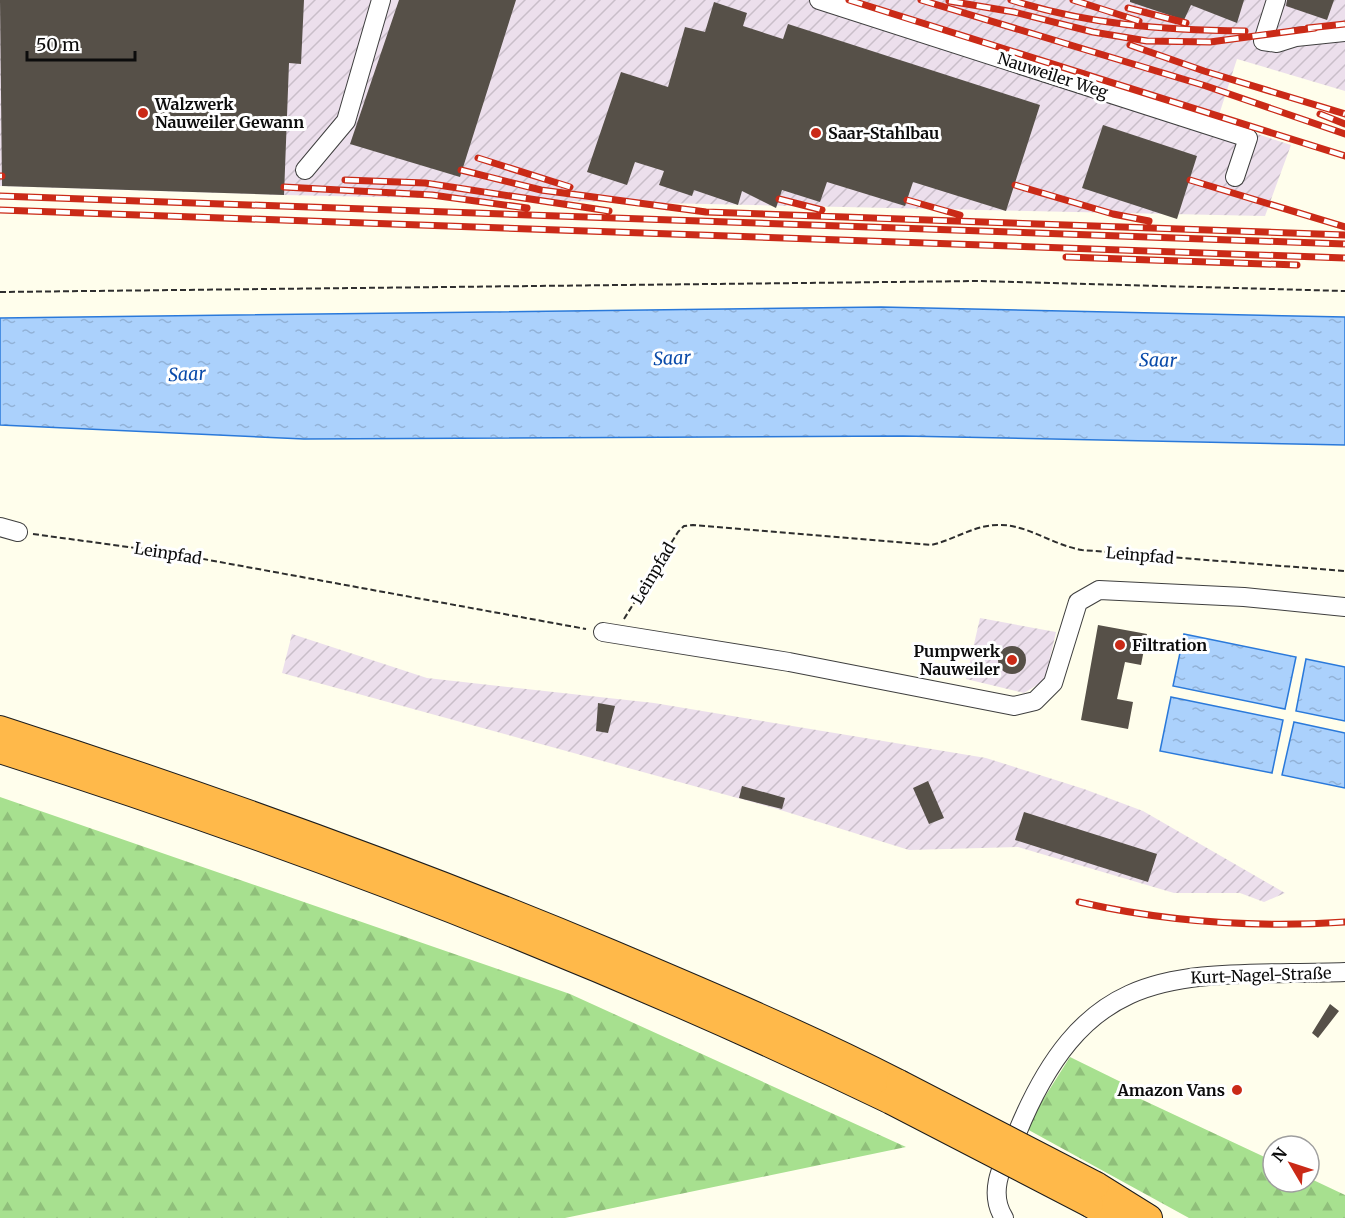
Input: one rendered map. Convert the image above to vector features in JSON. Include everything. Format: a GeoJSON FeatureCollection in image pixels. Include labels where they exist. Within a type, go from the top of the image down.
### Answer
{"type":"FeatureCollection","features":[{"type":"Feature","properties":{"kind":"highway"},"geometry":{"type":"LineString","coordinates":[[0,729],[225,803],[521,916],[696,989],[836,1051],[895,1092]]}},
{"type":"Feature","properties":{"kind":"highway"},"geometry":{"type":"LineString","coordinates":[[0,750],[209,818],[365,875],[895,1092],[1093,1195],[1149,1218]]}},
{"type":"Feature","properties":{"kind":"highway"},"geometry":{"type":"LineString","coordinates":[[1093,1195],[1113,1218]]}},
{"type":"Feature","properties":{"kind":"street"},"geometry":{"type":"LineString","coordinates":[[305,170],[346,121],[381,0]]}},
{"type":"Feature","properties":{"kind":"street","name":"Nauweiler Weg"},"geometry":{"type":"LineString","coordinates":[[819,0],[1248,138],[1235,177]]}},
{"type":"Feature","properties":{"kind":"street"},"geometry":{"type":"LineString","coordinates":[[1276,0],[1263,41],[1277,43],[1296,37],[1345,33]]}},
{"type":"Feature","properties":{"kind":"street"},"geometry":{"type":"LineString","coordinates":[[0,527],[18,532]]}},
{"type":"Feature","properties":{"kind":"street"},"geometry":{"type":"LineString","coordinates":[[603,632],[789,662],[1014,706],[1035,701],[1053,683],[1078,602],[1099,590],[1244,597],[1345,608]]}},
{"type":"Feature","properties":{"kind":"street","name":"Kurt-Nagel-Straße"},"geometry":{"type":"LineString","coordinates":[[1004,1218],[998,1209],[995,1190],[1023,1117],[1063,1049],[1086,1021],[1104,1008],[1142,988],[1177,978],[1237,972],[1345,972]]}},
{"type":"Feature","properties":{"kind":"path"},"geometry":{"type":"LineString","coordinates":[[0,292],[967,281],[1345,291]]}},
{"type":"Feature","properties":{"kind":"path","name":"Leinpfad"},"geometry":{"type":"LineString","coordinates":[[18,532],[165,552],[603,632],[625,619],[678,532],[684,526],[693,525],[932,545],[986,526],[1009,525],[1024,529],[1056,545],[1082,550],[1345,572]]}},
{"type":"Feature","properties":{"kind":"shaded area"},"geometry":{"type":"Polygon","coordinates":[[[0,0],[1345,0],[1345,91],[1237,59],[1217,121],[1291,145],[1265,216],[284,195],[0,186],[0,0]]]}},
{"type":"Feature","properties":{"kind":"shaded area","name":"Pumpwerk Nauweiler"},"geometry":{"type":"Polygon","coordinates":[[[980,618],[1056,632],[1045,680],[1024,693],[966,679],[980,618]]]}},
{"type":"Feature","properties":{"kind":"shaded area"},"geometry":{"type":"Polygon","coordinates":[[[292,634],[427,678],[654,703],[986,758],[1084,789],[1143,811],[1285,893],[1264,902],[1240,893],[1174,893],[1018,847],[909,850],[774,808],[282,673],[292,634]]]}},
{"type":"Feature","properties":{"kind":"green space"},"geometry":{"type":"Polygon","coordinates":[[[0,797],[570,994],[906,1147],[565,1218],[0,1218],[0,797]]]}},
{"type":"Feature","properties":{"kind":"green space"},"geometry":{"type":"Polygon","coordinates":[[[1070,1057],[1127,1085],[1130,1094],[1261,1155],[1261,1194],[1321,1194],[1321,1184],[1345,1195],[1345,1218],[1189,1218],[1025,1128],[1070,1057]]]}},
{"type":"Feature","properties":{"kind":"water","name":"Saar"},"geometry":{"type":"Polygon","coordinates":[[[881,307],[1345,317],[1345,445],[903,436],[304,439],[0,425],[0,318],[881,307]]]}},
{"type":"Feature","properties":{"kind":"water"},"geometry":{"type":"Polygon","coordinates":[[[1184,634],[1296,657],[1285,709],[1173,686],[1184,634]]]}},
{"type":"Feature","properties":{"kind":"water"},"geometry":{"type":"Polygon","coordinates":[[[1306,659],[1345,667],[1345,721],[1296,711],[1306,659]]]}},
{"type":"Feature","properties":{"kind":"water"},"geometry":{"type":"Polygon","coordinates":[[[1171,697],[1283,720],[1272,773],[1160,751],[1171,697]]]}},
{"type":"Feature","properties":{"kind":"water"},"geometry":{"type":"Polygon","coordinates":[[[1294,722],[1345,733],[1345,788],[1282,775],[1294,722]]]}},
{"type":"Feature","properties":{"kind":"building","name":"Walzwerk Nauweiler Gewann"},"geometry":{"type":"Polygon","coordinates":[[[0,0],[304,0],[301,64],[289,63],[284,195],[2,186],[0,0]]]}},
{"type":"Feature","properties":{"kind":"building"},"geometry":{"type":"Polygon","coordinates":[[[399,0],[516,0],[460,177],[350,144],[399,0]]]}},
{"type":"Feature","properties":{"kind":"building"},"geometry":{"type":"Polygon","coordinates":[[[1130,0],[1244,0],[1237,23],[1191,5],[1184,20],[1130,2],[1130,0]]]}},
{"type":"Feature","properties":{"kind":"building"},"geometry":{"type":"Polygon","coordinates":[[[1287,0],[1334,0],[1327,20],[1286,6],[1287,0]]]}},
{"type":"Feature","properties":{"kind":"building","name":"Saar-Stahlbau"},"geometry":{"type":"Polygon","coordinates":[[[714,2],[747,13],[743,26],[783,39],[788,24],[1040,105],[1006,211],[913,182],[905,206],[827,182],[820,202],[782,190],[776,208],[742,191],[738,205],[694,190],[692,196],[659,185],[664,171],[635,162],[627,185],[587,172],[621,72],[668,87],[685,27],[705,32],[714,2]]]}},
{"type":"Feature","properties":{"kind":"building"},"geometry":{"type":"Polygon","coordinates":[[[1103,125],[1197,156],[1177,219],[1082,188],[1103,125]]]}},
{"type":"Feature","properties":{"kind":"building"},"geometry":{"type":"Polygon","coordinates":[[[1098,625],[1147,634],[1141,665],[1125,662],[1117,699],[1133,702],[1128,729],[1081,720],[1098,625]]]}},
{"type":"Feature","properties":{"kind":"building","name":"Pumpwerk Nauweiler"},"geometry":{"type":"Polygon","coordinates":[[[1012,646],[1022,650],[1026,660],[1022,670],[1012,674],[1002,670],[998,660],[1002,650],[1012,646]]]}},
{"type":"Feature","properties":{"kind":"building"},"geometry":{"type":"Polygon","coordinates":[[[598,703],[615,706],[608,733],[596,731],[598,703]]]}},
{"type":"Feature","properties":{"kind":"building"},"geometry":{"type":"Polygon","coordinates":[[[928,781],[944,818],[929,824],[913,788],[928,781]]]}},
{"type":"Feature","properties":{"kind":"building"},"geometry":{"type":"Polygon","coordinates":[[[742,786],[785,798],[782,809],[739,798],[742,786]]]}},
{"type":"Feature","properties":{"kind":"building"},"geometry":{"type":"Polygon","coordinates":[[[1024,812],[1157,854],[1148,882],[1015,840],[1024,812]]]}},
{"type":"Feature","properties":{"kind":"building"},"geometry":{"type":"Polygon","coordinates":[[[1330,1004],[1339,1011],[1318,1038],[1312,1033],[1330,1004]]]}},
{"type":"Feature","properties":{"kind":"railway"},"geometry":{"type":"LineString","coordinates":[[849,0],[1345,156]]}},
{"type":"Feature","properties":{"kind":"railway"},"geometry":{"type":"LineString","coordinates":[[921,0],[1206,86],[1345,134]]}},
{"type":"Feature","properties":{"kind":"railway"},"geometry":{"type":"LineString","coordinates":[[1011,0],[1098,21],[1185,29],[1245,31]]}},
{"type":"Feature","properties":{"kind":"railway"},"geometry":{"type":"LineString","coordinates":[[1073,0],[1139,21]]}},
{"type":"Feature","properties":{"kind":"railway"},"geometry":{"type":"LineString","coordinates":[[949,1],[1014,12],[1093,32],[1147,41],[1210,42],[1315,28]]}},
{"type":"Feature","properties":{"kind":"railway"},"geometry":{"type":"LineString","coordinates":[[1128,8],[1186,23]]}},
{"type":"Feature","properties":{"kind":"railway"},"geometry":{"type":"LineString","coordinates":[[1308,28],[1345,24]]}},
{"type":"Feature","properties":{"kind":"railway"},"geometry":{"type":"LineString","coordinates":[[1130,45],[1204,71],[1345,114]]}},
{"type":"Feature","properties":{"kind":"railway"},"geometry":{"type":"LineString","coordinates":[[1320,114],[1345,124]]}},
{"type":"Feature","properties":{"kind":"railway"},"geometry":{"type":"LineString","coordinates":[[478,158],[570,187]]}},
{"type":"Feature","properties":{"kind":"railway"},"geometry":{"type":"LineString","coordinates":[[461,170],[541,190],[706,212],[1345,235]]}},
{"type":"Feature","properties":{"kind":"railway"},"geometry":{"type":"LineString","coordinates":[[345,180],[425,183],[609,211]]}},
{"type":"Feature","properties":{"kind":"railway"},"geometry":{"type":"LineString","coordinates":[[1190,180],[1345,227]]}},
{"type":"Feature","properties":{"kind":"railway"},"geometry":{"type":"LineString","coordinates":[[1015,185],[1113,214],[1149,221]]}},
{"type":"Feature","properties":{"kind":"railway"},"geometry":{"type":"LineString","coordinates":[[284,187],[432,195],[527,208]]}},
{"type":"Feature","properties":{"kind":"railway"},"geometry":{"type":"LineString","coordinates":[[0,196],[1345,244]]}},
{"type":"Feature","properties":{"kind":"railway"},"geometry":{"type":"LineString","coordinates":[[779,199],[822,210]]}},
{"type":"Feature","properties":{"kind":"railway"},"geometry":{"type":"LineString","coordinates":[[907,200],[960,215]]}},
{"type":"Feature","properties":{"kind":"railway"},"geometry":{"type":"LineString","coordinates":[[0,210],[1345,258]]}},
{"type":"Feature","properties":{"kind":"railway"},"geometry":{"type":"LineString","coordinates":[[1066,257],[1297,265]]}},
{"type":"Feature","properties":{"kind":"railway"},"geometry":{"type":"LineString","coordinates":[[1079,902],[1112,909],[1211,922],[1244,924],[1345,922]]}},
{"type":"Feature","properties":{"kind":"place","name":"Walzwerk Nauweiler Gewann"},"geometry":{"type":"Point","coordinates":[143,113]}},
{"type":"Feature","properties":{"kind":"place","name":"Saar-Stahlbau"},"geometry":{"type":"Point","coordinates":[816,133]}},
{"type":"Feature","properties":{"kind":"place","name":"Filtration"},"geometry":{"type":"Point","coordinates":[1120,645]}},
{"type":"Feature","properties":{"kind":"place","name":"Pumpwerk Nauweiler"},"geometry":{"type":"Point","coordinates":[1012,660]}},
{"type":"Feature","properties":{"kind":"place","name":"Amazon Vans"},"geometry":{"type":"Point","coordinates":[1237,1090]}}]}
